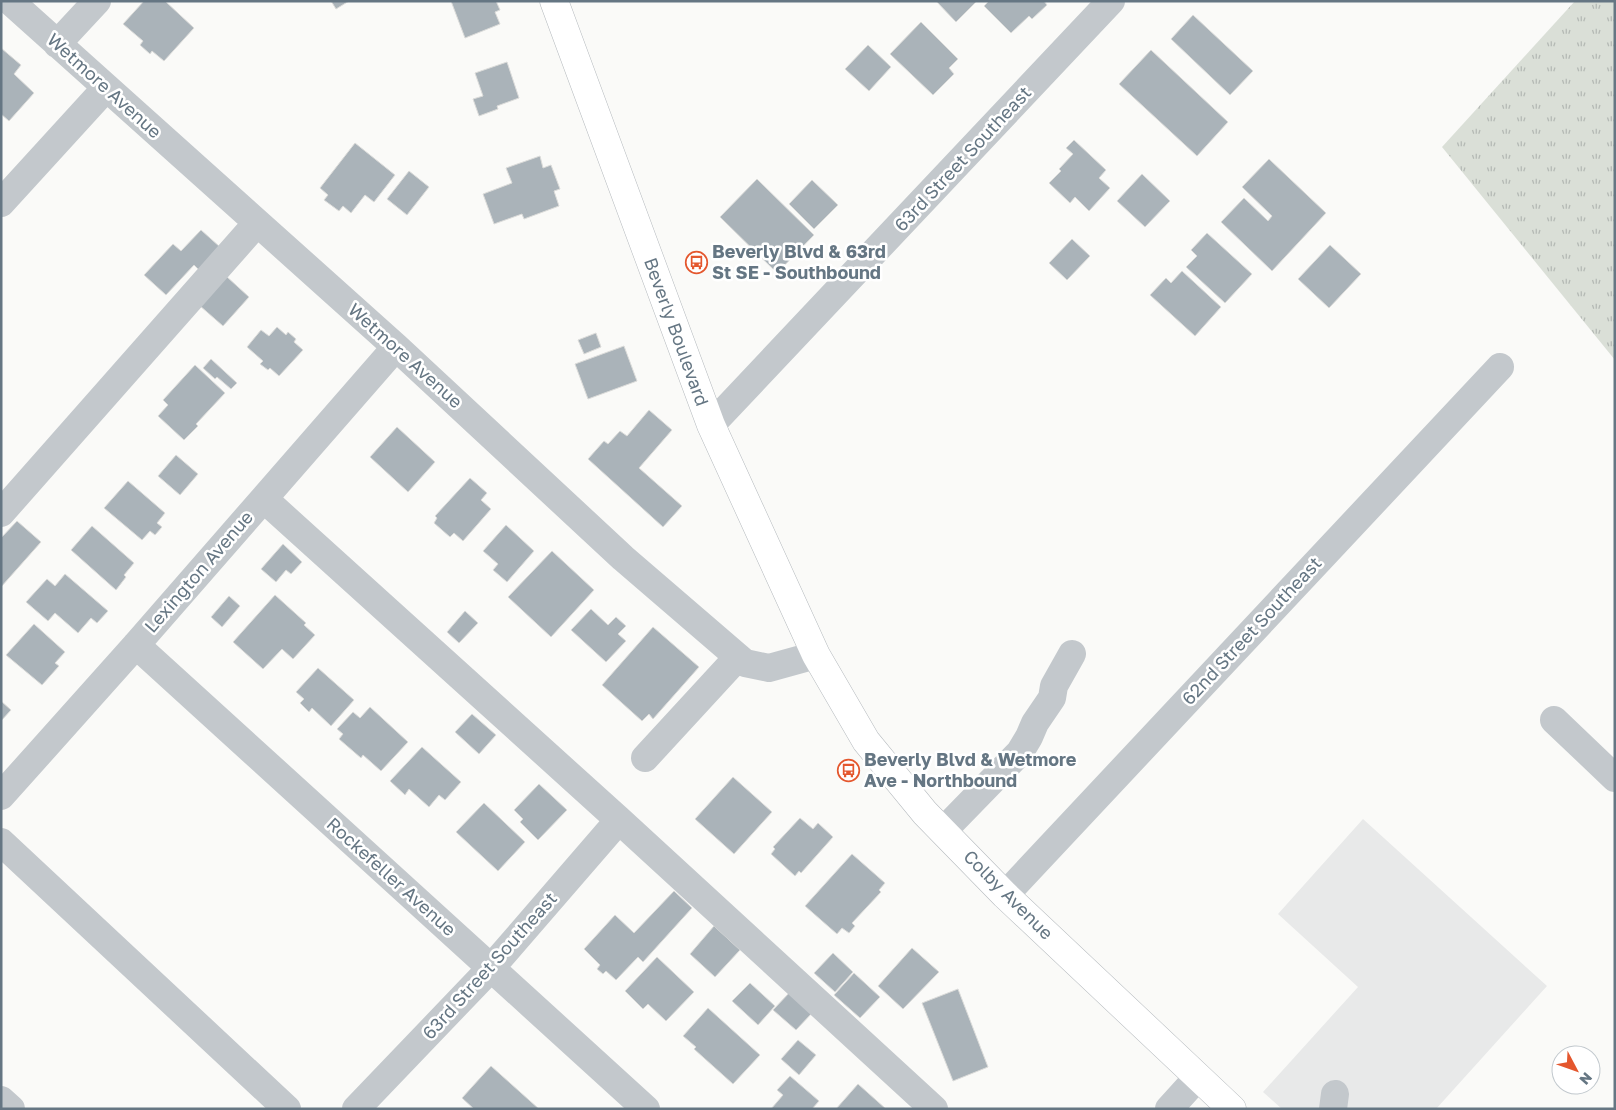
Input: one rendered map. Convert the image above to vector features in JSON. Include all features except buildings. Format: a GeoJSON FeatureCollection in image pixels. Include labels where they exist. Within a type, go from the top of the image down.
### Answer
{"type":"FeatureCollection","features":[{"type":"Feature","properties":{"kind":"main road","name":"Beverly Boulevard"},"geometry":{"type":"LineString","coordinates":[[554,1],[711,425],[816,655]]}},
{"type":"Feature","properties":{"kind":"main road","name":"Colby Avenue"},"geometry":{"type":"LineString","coordinates":[[816,655],[866,741],[926,813],[1005,894],[1232,1109]]}},
{"type":"Feature","properties":{"kind":"street","name":"Wetmore Avenue"},"geometry":{"type":"LineString","coordinates":[[10,1],[396,347],[624,558],[745,662],[769,668],[816,655]]}},
{"type":"Feature","properties":{"kind":"street"},"geometry":{"type":"LineString","coordinates":[[57,44],[97,1]]}},
{"type":"Feature","properties":{"kind":"street","name":"63rd Street Southeast"},"geometry":{"type":"LineString","coordinates":[[711,425],[1111,1]]}},
{"type":"Feature","properties":{"kind":"street"},"geometry":{"type":"LineString","coordinates":[[1,203],[106,88]]}},
{"type":"Feature","properties":{"kind":"street"},"geometry":{"type":"LineString","coordinates":[[1,513],[257,223]]}},
{"type":"Feature","properties":{"kind":"street","name":"Lexington Avenue"},"geometry":{"type":"LineString","coordinates":[[1,796],[136,645],[396,347]]}},
{"type":"Feature","properties":{"kind":"street","name":"62nd Street Southeast"},"geometry":{"type":"LineString","coordinates":[[1005,894],[1500,367]]}},
{"type":"Feature","properties":{"kind":"street"},"geometry":{"type":"LineString","coordinates":[[264,498],[934,1109]]}},
{"type":"Feature","properties":{"kind":"street","name":"Rockefeller Avenue"},"geometry":{"type":"LineString","coordinates":[[136,645],[646,1109]]}},
{"type":"Feature","properties":{"kind":"street"},"geometry":{"type":"LineString","coordinates":[[943,831],[1020,752],[1035,723],[1052,698],[1054,686],[1072,654]]}},
{"type":"Feature","properties":{"kind":"street"},"geometry":{"type":"LineString","coordinates":[[645,758],[738,656]]}},
{"type":"Feature","properties":{"kind":"street"},"geometry":{"type":"LineString","coordinates":[[1554,720],[1615,778]]}},
{"type":"Feature","properties":{"kind":"street","name":"63rd Street Southeast"},"geometry":{"type":"LineString","coordinates":[[356,1109],[492,968],[619,820]]}},
{"type":"Feature","properties":{"kind":"street"},"geometry":{"type":"LineString","coordinates":[[1,842],[287,1109]]}},
{"type":"Feature","properties":{"kind":"street"},"geometry":{"type":"LineString","coordinates":[[1169,1109],[1198,1077]]}},
{"type":"Feature","properties":{"kind":"street"},"geometry":{"type":"LineString","coordinates":[[1,1100],[10,1109]]}},
{"type":"Feature","properties":{"kind":"shaded area"},"geometry":{"type":"Polygon","coordinates":[[[1363,819],[1547,986],[1436,1109],[1282,1109],[1263,1092],[1358,987],[1278,914],[1363,819]]]}},
{"type":"Feature","properties":{"kind":"green space"},"geometry":{"type":"Polygon","coordinates":[[[1575,1],[1615,1],[1615,360],[1442,147],[1575,1]]]}},
{"type":"Feature","properties":{"kind":"place","name":"Beverly Blvd & 63rd St SE - Southbound"},"geometry":{"type":"Point","coordinates":[696,262]}},
{"type":"Feature","properties":{"kind":"place","name":"Beverly Blvd & Wetmore Ave - Northbound"},"geometry":{"type":"Point","coordinates":[848,770]}}]}
